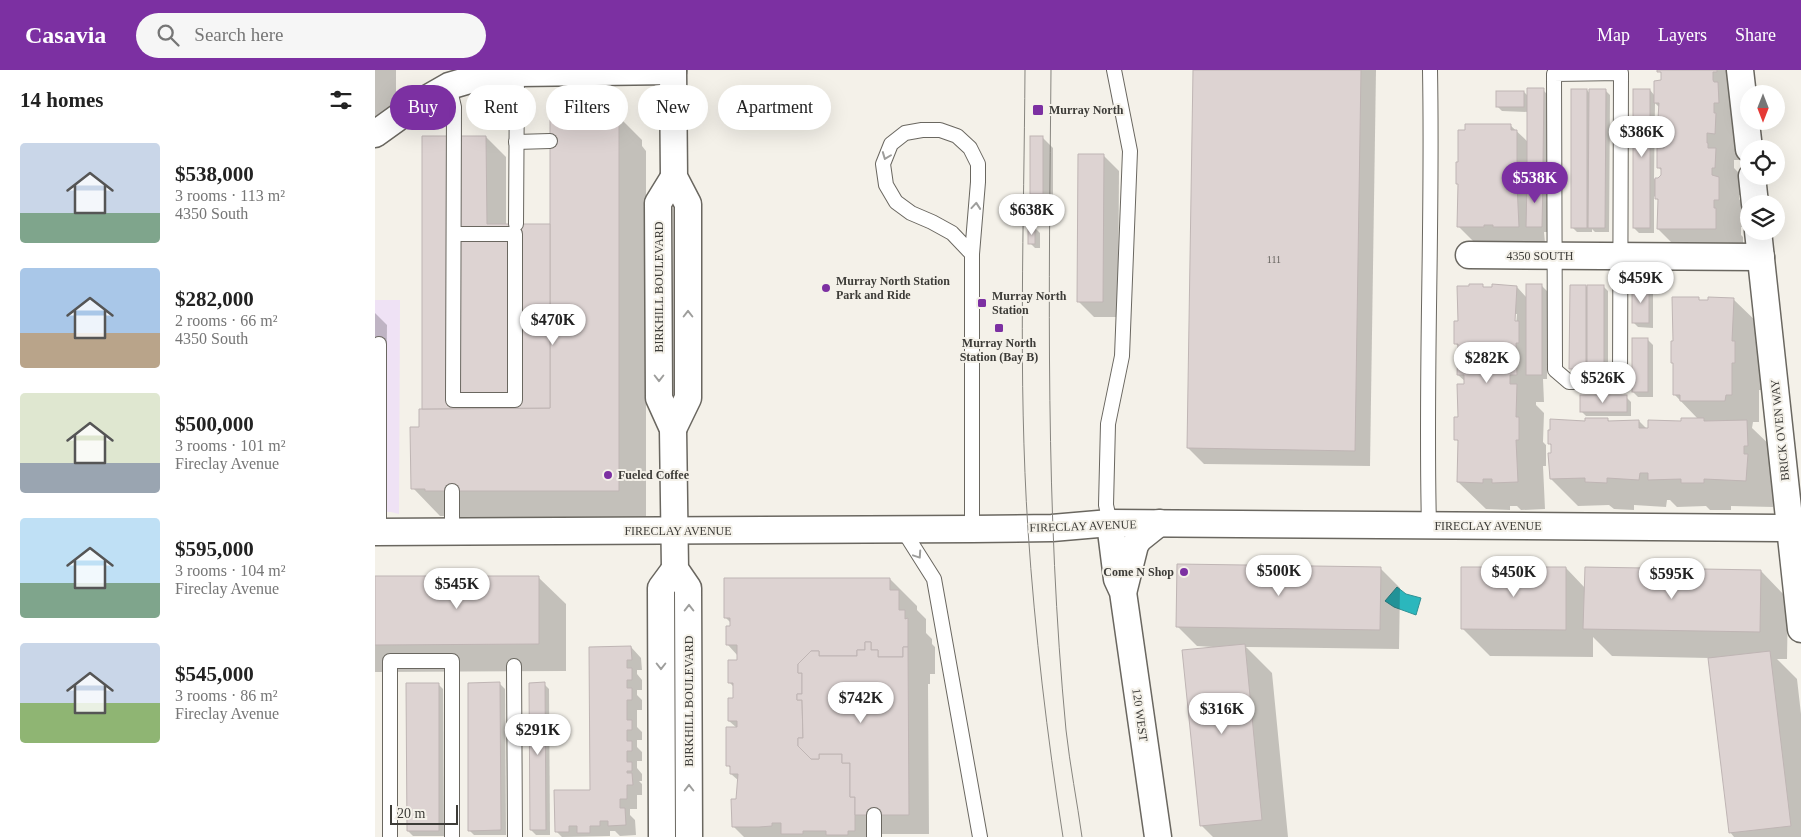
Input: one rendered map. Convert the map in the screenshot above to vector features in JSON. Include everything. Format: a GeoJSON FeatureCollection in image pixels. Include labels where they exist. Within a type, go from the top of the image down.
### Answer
{"type":"FeatureCollection","features":[{"type":"Feature","properties":{"kind":"street"},"geometry":{"type":"LineString","coordinates":[[452,85],[483,76],[517,72],[673,70]]}},
{"type":"Feature","properties":{"kind":"street","name":"BIRKHILL BOULEVARD"},"geometry":{"type":"LineString","coordinates":[[673,70],[674,176],[658,203],[659,398],[673,430],[675,569],[689,588],[689,837]]}},
{"type":"Feature","properties":{"kind":"street"},"geometry":{"type":"LineString","coordinates":[[1740,70],[1748,140]]}},
{"type":"Feature","properties":{"kind":"street"},"geometry":{"type":"LineString","coordinates":[[375,134],[390,123]]}},
{"type":"Feature","properties":{"kind":"street","name":"BRICK OVEN WAY"},"geometry":{"type":"LineString","coordinates":[[1759,240],[1801,629]]}},
{"type":"Feature","properties":{"kind":"street","name":"4350 SOUTH"},"geometry":{"type":"LineString","coordinates":[[1469,255],[1761,258]]}},
{"type":"Feature","properties":{"kind":"street","name":"FIRECLAY AVENUE"},"geometry":{"type":"LineString","coordinates":[[377,532],[903,530],[1052,528],[1110,523],[1790,528]]}},
{"type":"Feature","properties":{"kind":"street","name":"120 WEST"},"geometry":{"type":"LineString","coordinates":[[1110,523],[1117,579],[1123,592],[1157,837]]}},
{"type":"Feature","properties":{"kind":"street","name":"120 WEST"},"geometry":{"type":"LineString","coordinates":[[1123,592],[1135,546],[1139,539],[1159,524]]}},
{"type":"Feature","properties":{"kind":"street"},"geometry":{"type":"LineString","coordinates":[[662,837],[661,588],[675,569]]}},
{"type":"Feature","properties":{"kind":"lane"},"geometry":{"type":"LineString","coordinates":[[1110,523],[1106,505],[1108,424],[1123,356],[1129,151],[1114,70]]}},
{"type":"Feature","properties":{"kind":"lane"},"geometry":{"type":"LineString","coordinates":[[1429,526],[1427,452],[1430,70]]}},
{"type":"Feature","properties":{"kind":"lane"},"geometry":{"type":"LineString","coordinates":[[515,224],[517,72]]}},
{"type":"Feature","properties":{"kind":"lane"},"geometry":{"type":"LineString","coordinates":[[1621,73],[1621,256],[1620,378],[1617,382],[1569,382],[1555,370],[1554,74],[1621,73]]}},
{"type":"Feature","properties":{"kind":"lane"},"geometry":{"type":"LineString","coordinates":[[454,130],[453,400],[515,400],[515,234],[454,234]]}},
{"type":"Feature","properties":{"kind":"lane"},"geometry":{"type":"LineString","coordinates":[[972,254],[952,233],[933,222],[911,214],[896,202],[886,185],[883,164],[891,144],[905,133],[922,130],[940,130],[957,136],[971,148],[978,164],[972,254],[972,529]]}},
{"type":"Feature","properties":{"kind":"lane"},"geometry":{"type":"LineString","coordinates":[[516,142],[550,142]]}},
{"type":"Feature","properties":{"kind":"lane"},"geometry":{"type":"LineString","coordinates":[[377,532],[379,344]]}},
{"type":"Feature","properties":{"kind":"lane"},"geometry":{"type":"LineString","coordinates":[[452,491],[452,532]]}},
{"type":"Feature","properties":{"kind":"lane"},"geometry":{"type":"LineString","coordinates":[[903,530],[934,579],[981,837]]}},
{"type":"Feature","properties":{"kind":"lane"},"geometry":{"type":"LineString","coordinates":[[390,837],[390,661],[453,661],[453,837]]}},
{"type":"Feature","properties":{"kind":"lane"},"geometry":{"type":"LineString","coordinates":[[514,666],[515,837]]}},
{"type":"Feature","properties":{"kind":"lane"},"geometry":{"type":"LineString","coordinates":[[874,815],[874,837]]}},
{"type":"Feature","properties":{"kind":"shaded area"},"geometry":{"type":"Polygon","coordinates":[[[375,300],[400,300],[399,514],[375,512],[375,300]]]}},
{"type":"Feature","properties":{"kind":"water"},"geometry":{"type":"Polygon","coordinates":[[[1397,587],[1406,594],[1421,598],[1416,615],[1394,607],[1385,601],[1397,587]]]}},
{"type":"Feature","properties":{"kind":"building"},"geometry":{"type":"Polygon","coordinates":[[[1193,70],[1361,70],[1355,451],[1187,448],[1193,70]]]}},
{"type":"Feature","properties":{"kind":"building"},"geometry":{"type":"Polygon","coordinates":[[[1657,70],[1717,70],[1717,72],[1713,72],[1714,82],[1718,82],[1719,103],[1714,103],[1714,113],[1716,113],[1715,134],[1707,133],[1708,148],[1716,148],[1715,168],[1712,168],[1712,175],[1719,177],[1719,200],[1714,200],[1716,229],[1657,229],[1658,199],[1655,199],[1655,178],[1661,175],[1661,168],[1657,168],[1657,148],[1664,148],[1666,133],[1657,133],[1659,103],[1654,103],[1654,81],[1661,80],[1661,72],[1657,72],[1657,70]]]}},
{"type":"Feature","properties":{"kind":"building"},"geometry":{"type":"Polygon","coordinates":[[[1527,88],[1544,88],[1543,163],[1527,163],[1527,88]]]}},
{"type":"Feature","properties":{"kind":"building"},"geometry":{"type":"Polygon","coordinates":[[[1571,89],[1587,89],[1587,228],[1571,228],[1571,89]]]}},
{"type":"Feature","properties":{"kind":"building"},"geometry":{"type":"Polygon","coordinates":[[[1589,89],[1606,89],[1605,228],[1588,228],[1589,89]]]}},
{"type":"Feature","properties":{"kind":"building"},"geometry":{"type":"Polygon","coordinates":[[[1633,89],[1650,89],[1650,228],[1633,228],[1633,89]]]}},
{"type":"Feature","properties":{"kind":"building"},"geometry":{"type":"Polygon","coordinates":[[[1496,91],[1524,91],[1524,107],[1496,107],[1496,91]]]}},
{"type":"Feature","properties":{"kind":"building"},"geometry":{"type":"Polygon","coordinates":[[[1465,124],[1511,124],[1511,130],[1517,130],[1517,162],[1520,162],[1520,184],[1517,184],[1519,227],[1484,225],[1484,227],[1457,227],[1458,184],[1456,184],[1456,162],[1458,162],[1458,130],[1465,130],[1465,124]]]}},
{"type":"Feature","properties":{"kind":"building"},"geometry":{"type":"Polygon","coordinates":[[[550,130],[619,130],[619,491],[425,491],[425,489],[411,489],[410,427],[419,427],[419,409],[550,408],[550,130]]]}},
{"type":"Feature","properties":{"kind":"building"},"geometry":{"type":"Polygon","coordinates":[[[422,136],[486,136],[487,224],[550,224],[550,408],[422,409],[422,136]]]}},
{"type":"Feature","properties":{"kind":"building"},"geometry":{"type":"Polygon","coordinates":[[[1030,136],[1043,136],[1043,194],[1030,194],[1030,136]]]}},
{"type":"Feature","properties":{"kind":"building"},"geometry":{"type":"Polygon","coordinates":[[[1078,154],[1104,154],[1103,302],[1077,302],[1078,154]]]}},
{"type":"Feature","properties":{"kind":"building"},"geometry":{"type":"Polygon","coordinates":[[[1527,181],[1543,181],[1542,227],[1526,227],[1527,181]]]}},
{"type":"Feature","properties":{"kind":"building"},"geometry":{"type":"Polygon","coordinates":[[[1028,227],[1035,227],[1035,244],[1028,244],[1028,227]]]}},
{"type":"Feature","properties":{"kind":"building"},"geometry":{"type":"Polygon","coordinates":[[[1469,284],[1483,284],[1483,287],[1492,287],[1492,284],[1517,286],[1515,321],[1519,321],[1519,343],[1516,343],[1517,375],[1510,375],[1510,384],[1517,384],[1516,417],[1519,417],[1519,440],[1516,440],[1518,482],[1492,483],[1492,479],[1483,479],[1483,483],[1457,482],[1458,440],[1454,440],[1454,417],[1458,417],[1457,384],[1464,384],[1464,375],[1457,375],[1458,344],[1454,344],[1454,321],[1458,321],[1457,286],[1469,286],[1469,284]]]}},
{"type":"Feature","properties":{"kind":"building"},"geometry":{"type":"Polygon","coordinates":[[[1526,284],[1542,284],[1542,375],[1526,375],[1526,284]]]}},
{"type":"Feature","properties":{"kind":"building"},"geometry":{"type":"Polygon","coordinates":[[[1570,285],[1586,285],[1586,369],[1569,369],[1570,285]]]}},
{"type":"Feature","properties":{"kind":"building"},"geometry":{"type":"Polygon","coordinates":[[[1587,285],[1604,285],[1604,368],[1587,368],[1587,285]]]}},
{"type":"Feature","properties":{"kind":"building"},"geometry":{"type":"Polygon","coordinates":[[[1632,285],[1649,285],[1649,323],[1632,323],[1632,285]]]}},
{"type":"Feature","properties":{"kind":"building"},"geometry":{"type":"Polygon","coordinates":[[[1672,297],[1699,297],[1699,300],[1708,300],[1708,297],[1734,298],[1732,341],[1735,341],[1735,363],[1732,363],[1732,395],[1726,395],[1725,401],[1680,401],[1680,395],[1673,395],[1673,363],[1671,363],[1671,341],[1673,341],[1672,297]]]}},
{"type":"Feature","properties":{"kind":"building"},"geometry":{"type":"Polygon","coordinates":[[[1632,338],[1648,338],[1648,392],[1632,392],[1632,338]]]}},
{"type":"Feature","properties":{"kind":"building"},"geometry":{"type":"Polygon","coordinates":[[[1580,395],[1627,395],[1627,412],[1580,412],[1580,395]]]}},
{"type":"Feature","properties":{"kind":"building"},"geometry":{"type":"Polygon","coordinates":[[[1585,418],[1608,418],[1608,421],[1639,420],[1639,428],[1648,428],[1648,420],[1681,421],[1681,418],[1704,418],[1704,421],[1747,420],[1748,446],[1744,446],[1744,454],[1748,454],[1746,481],[1704,479],[1704,483],[1681,483],[1681,479],[1648,480],[1648,473],[1640,473],[1639,480],[1607,478],[1607,483],[1585,482],[1585,478],[1550,479],[1548,453],[1551,453],[1551,444],[1548,444],[1548,430],[1550,430],[1550,419],[1585,421],[1585,418]]]}},
{"type":"Feature","properties":{"kind":"building"},"geometry":{"type":"Polygon","coordinates":[[[1177,564],[1381,567],[1380,630],[1176,627],[1177,564]]]}},
{"type":"Feature","properties":{"kind":"building"},"geometry":{"type":"Polygon","coordinates":[[[1461,567],[1566,567],[1566,630],[1461,629],[1461,567]]]}},
{"type":"Feature","properties":{"kind":"building"},"geometry":{"type":"Polygon","coordinates":[[[1585,567],[1761,570],[1760,632],[1583,629],[1585,567]]]}},
{"type":"Feature","properties":{"kind":"building"},"geometry":{"type":"Polygon","coordinates":[[[375,576],[539,576],[539,644],[375,645],[375,576]]]}},
{"type":"Feature","properties":{"kind":"building"},"geometry":{"type":"Polygon","coordinates":[[[724,578],[890,578],[890,590],[899,590],[899,610],[905,610],[905,619],[908,618],[908,647],[903,647],[903,657],[878,657],[878,650],[871,650],[871,642],[865,642],[865,650],[857,650],[857,656],[819,656],[819,651],[811,651],[798,664],[798,673],[802,673],[802,694],[797,694],[797,700],[802,700],[803,738],[798,738],[798,746],[811,759],[819,759],[819,754],[842,754],[842,763],[850,763],[850,797],[855,797],[855,831],[848,831],[848,835],[826,835],[826,831],[803,831],[803,834],[781,834],[781,823],[772,823],[772,826],[732,827],[731,799],[736,799],[738,774],[730,774],[730,766],[726,766],[726,727],[737,727],[737,721],[728,721],[728,698],[733,698],[733,683],[728,683],[728,660],[737,660],[737,645],[726,645],[726,626],[730,626],[730,618],[724,618],[724,578]]]}},
{"type":"Feature","properties":{"kind":"building"},"geometry":{"type":"Polygon","coordinates":[[[865,642],[871,642],[871,650],[878,650],[878,657],[903,657],[903,647],[908,647],[909,815],[855,815],[855,797],[850,797],[850,763],[842,763],[842,754],[819,754],[819,759],[811,759],[798,746],[798,738],[803,738],[802,700],[797,700],[797,694],[802,694],[802,673],[798,673],[798,664],[811,651],[819,651],[819,656],[857,656],[857,650],[865,650],[865,642]]]}},
{"type":"Feature","properties":{"kind":"building"},"geometry":{"type":"Polygon","coordinates":[[[1245,644],[1262,820],[1200,826],[1182,650],[1245,644]]]}},
{"type":"Feature","properties":{"kind":"building"},"geometry":{"type":"Polygon","coordinates":[[[631,646],[632,660],[627,660],[627,668],[632,668],[632,680],[627,680],[627,688],[632,688],[632,700],[627,700],[627,720],[632,720],[632,730],[627,730],[627,741],[632,741],[632,751],[627,751],[627,762],[632,762],[632,771],[627,771],[627,773],[632,773],[633,785],[627,785],[627,799],[620,799],[620,808],[625,808],[626,825],[608,826],[608,821],[600,821],[600,826],[590,826],[590,833],[577,833],[577,826],[569,826],[569,832],[555,832],[554,790],[590,790],[589,647],[631,646]]]}},
{"type":"Feature","properties":{"kind":"building"},"geometry":{"type":"Polygon","coordinates":[[[1770,651],[1791,826],[1729,833],[1708,658],[1770,651]]]}},
{"type":"Feature","properties":{"kind":"building"},"geometry":{"type":"Polygon","coordinates":[[[500,682],[501,830],[468,831],[468,683],[500,682]]]}},
{"type":"Feature","properties":{"kind":"building"},"geometry":{"type":"Polygon","coordinates":[[[545,682],[546,830],[530,830],[529,683],[545,682]]]}},
{"type":"Feature","properties":{"kind":"building"},"geometry":{"type":"Polygon","coordinates":[[[406,683],[439,683],[439,831],[407,831],[406,683]]]}},
{"type":"Feature","properties":{"kind":"tram line"},"geometry":{"type":"LineString","coordinates":[[1025,70],[1022,300],[1025,473],[1038,646],[1063,837]]}},
{"type":"Feature","properties":{"kind":"tram line"},"geometry":{"type":"LineString","coordinates":[[1051,70],[1049,318],[1051,483],[1059,648],[1066,730],[1082,837]]}},
{"type":"Feature","properties":{"kind":"place","name":"Murray North"},"geometry":{"type":"Point","coordinates":[1038,110]}},
{"type":"Feature","properties":{"kind":"place","name":"Murray North Station Park and Ride"},"geometry":{"type":"Point","coordinates":[826,288]}},
{"type":"Feature","properties":{"kind":"place","name":"Murray North Station"},"geometry":{"type":"Point","coordinates":[982,303]}},
{"type":"Feature","properties":{"kind":"place","name":"Murray North Station (Bay B)"},"geometry":{"type":"Point","coordinates":[999,328]}},
{"type":"Feature","properties":{"kind":"place","name":"Fueled Coffee"},"geometry":{"type":"Point","coordinates":[608,475]}},
{"type":"Feature","properties":{"kind":"place","name":"Come N Shop"},"geometry":{"type":"Point","coordinates":[1184,572]}}]}
